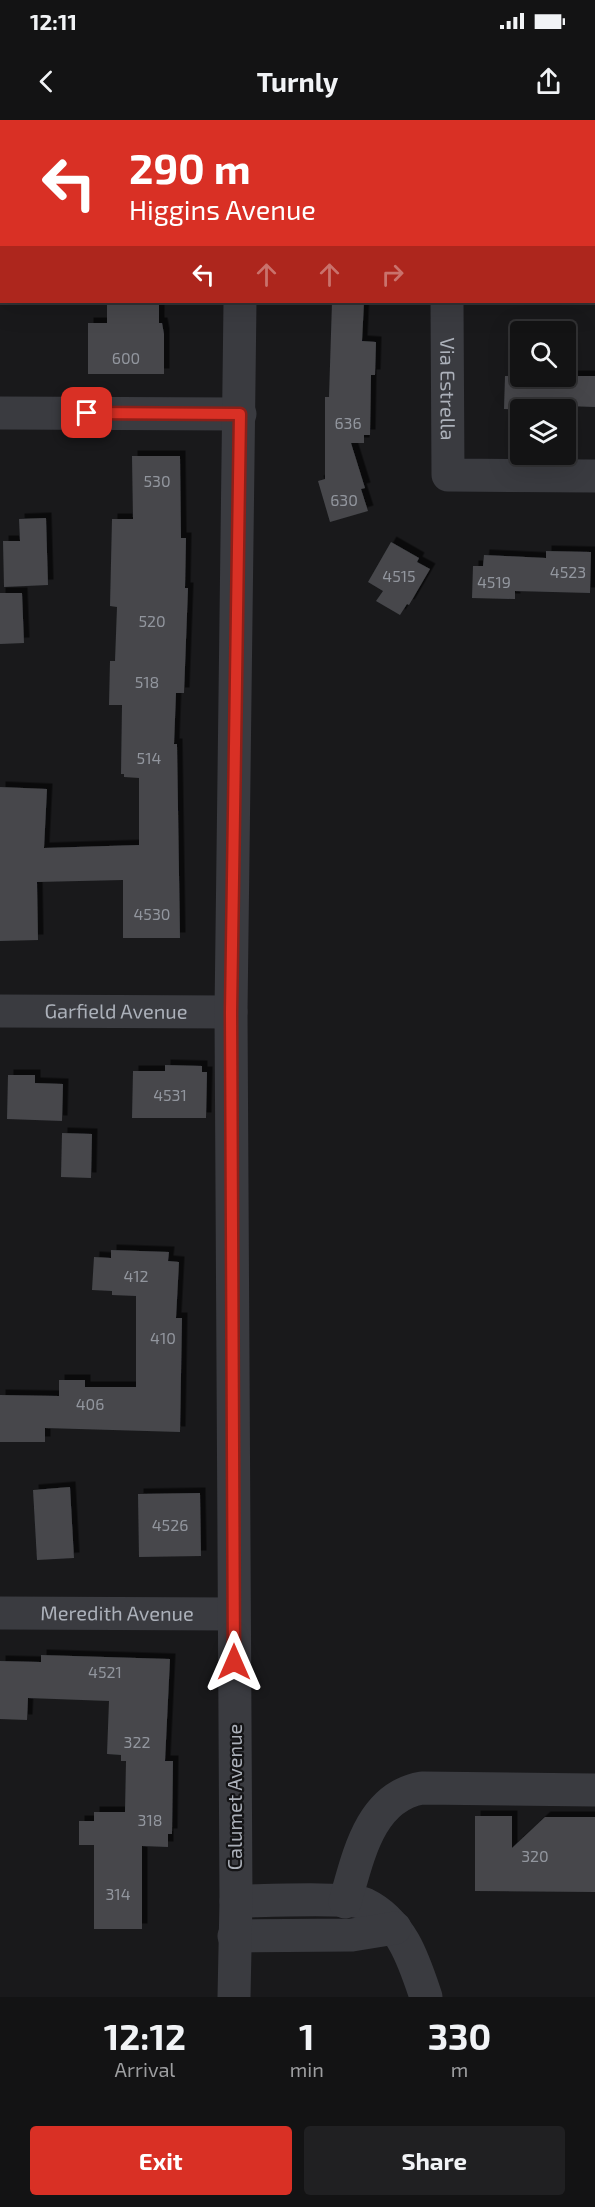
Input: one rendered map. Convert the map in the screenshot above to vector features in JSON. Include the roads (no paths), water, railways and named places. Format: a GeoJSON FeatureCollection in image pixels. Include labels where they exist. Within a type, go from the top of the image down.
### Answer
{"type":"FeatureCollection","features":[{"type":"Feature","properties":{"kind":"street","name":"Calumet Avenue"},"geometry":{"type":"LineString","coordinates":[[234,1997],[236,1901],[231,1012],[240,303]]}},
{"type":"Feature","properties":{"kind":"street","name":"Via Estrella"},"geometry":{"type":"LineString","coordinates":[[447,303],[448,476],[595,476]]}},
{"type":"Feature","properties":{"kind":"street"},"geometry":{"type":"LineString","coordinates":[[0,413],[240,414]]}},
{"type":"Feature","properties":{"kind":"street","name":"Garfield Avenue"},"geometry":{"type":"LineString","coordinates":[[0,1011],[231,1012]]}},
{"type":"Feature","properties":{"kind":"street","name":"Meredith Avenue"},"geometry":{"type":"LineString","coordinates":[[0,1613],[234,1614]]}},
{"type":"Feature","properties":{"kind":"street"},"geometry":{"type":"LineString","coordinates":[[345,1902],[362,1843],[379,1815],[394,1798],[406,1791],[422,1788],[595,1790]]}},
{"type":"Feature","properties":{"kind":"street"},"geometry":{"type":"LineString","coordinates":[[236,1901],[363,1903],[395,1928],[411,1951],[426,1997]]}},
{"type":"Feature","properties":{"kind":"street"},"geometry":{"type":"LineString","coordinates":[[234,1936],[352,1935],[395,1928]]}}]}
